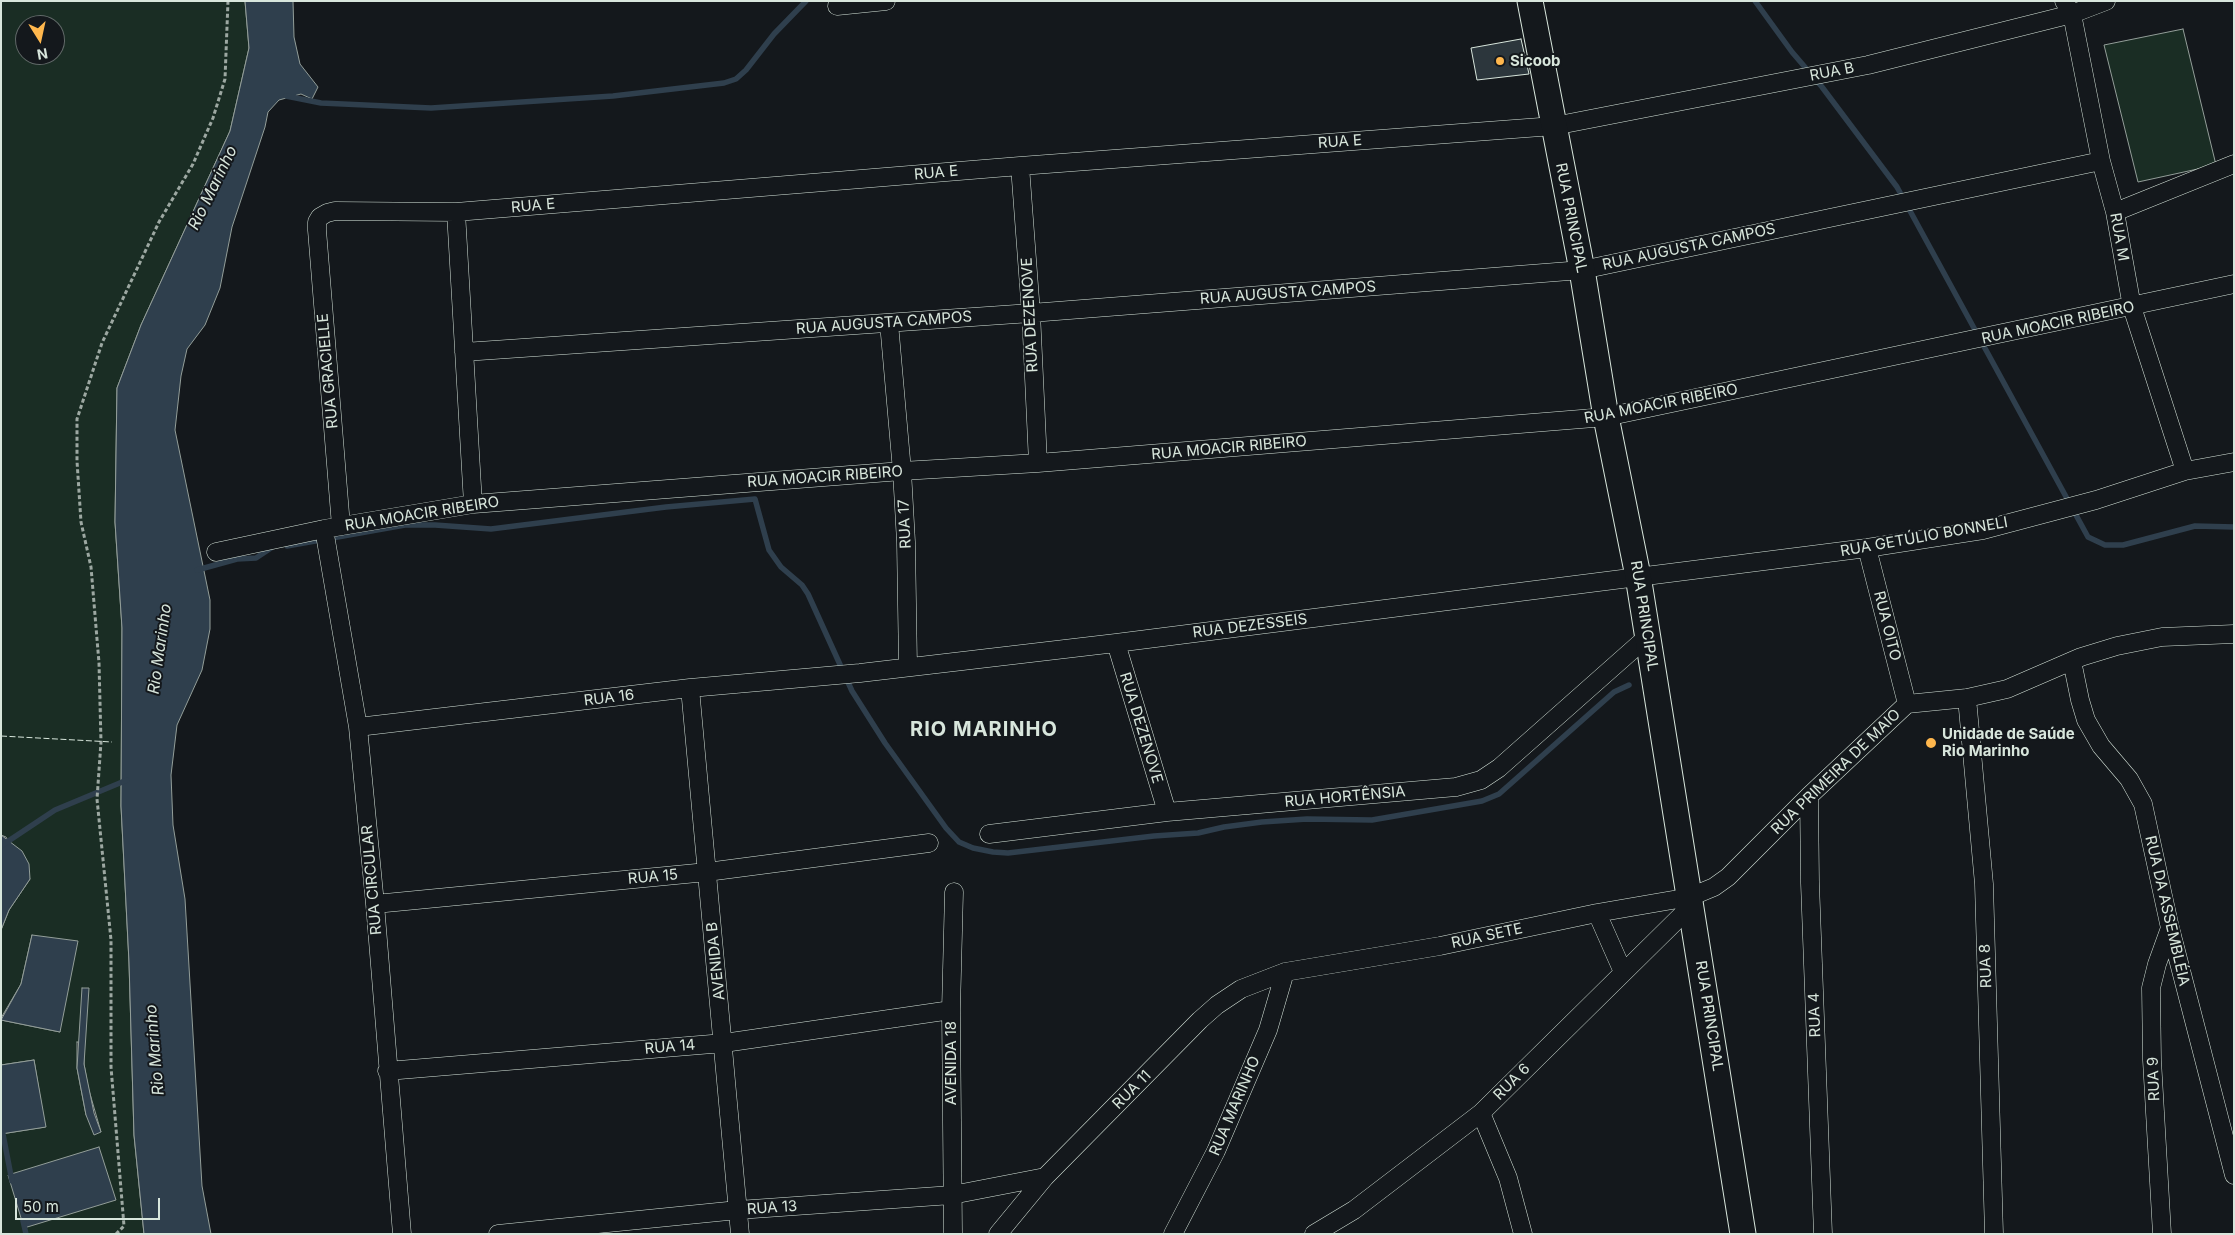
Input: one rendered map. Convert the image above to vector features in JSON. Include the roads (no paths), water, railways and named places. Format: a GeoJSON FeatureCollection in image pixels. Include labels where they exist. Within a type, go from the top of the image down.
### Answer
{"type":"FeatureCollection","features":[{"type":"Feature","properties":{"kind":"main road","name":"RUA PRINCIPAL"},"geometry":{"type":"LineString","coordinates":[[1530,1],[1582,270],[1606,417],[1638,576],[1743,1234]]}},
{"type":"Feature","properties":{"kind":"street"},"geometry":{"type":"LineString","coordinates":[[837,6],[886,1]]}},
{"type":"Feature","properties":{"kind":"street","name":"RUA B"},"geometry":{"type":"LineString","coordinates":[[1554,126],[1868,65],[2068,8],[2106,1]]}},
{"type":"Feature","properties":{"kind":"street","name":"RUA M"},"geometry":{"type":"LineString","coordinates":[[2068,8],[2101,161],[2115,212],[2132,307],[2185,471]]}},
{"type":"Feature","properties":{"kind":"street","name":"RUA E"},"geometry":{"type":"LineString","coordinates":[[320,217],[335,210],[456,212],[1020,166],[1554,126]]}},
{"type":"Feature","properties":{"kind":"street","name":"RUA AUGUSTA CAMPOS"},"geometry":{"type":"LineString","coordinates":[[464,352],[889,323],[1582,270],[2101,161]]}},
{"type":"Feature","properties":{"kind":"street"},"geometry":{"type":"LineString","coordinates":[[2115,212],[2234,164]]}},
{"type":"Feature","properties":{"kind":"street","name":"RUA DEZENOVE"},"geometry":{"type":"LineString","coordinates":[[1020,166],[1031,312],[1038,464]]}},
{"type":"Feature","properties":{"kind":"street"},"geometry":{"type":"LineString","coordinates":[[456,212],[473,504]]}},
{"type":"Feature","properties":{"kind":"street","name":"RUA GRACIELLE"},"geometry":{"type":"LineString","coordinates":[[320,217],[317,222],[317,230],[329,536]]}},
{"type":"Feature","properties":{"kind":"street","name":"RUA MOACIR RIBEIRO"},"geometry":{"type":"LineString","coordinates":[[216,552],[329,536],[473,504],[902,471],[1038,464],[1606,417],[2234,284]]}},
{"type":"Feature","properties":{"kind":"street","name":"RUA 17"},"geometry":{"type":"LineString","coordinates":[[889,323],[902,471],[906,542],[908,666]]}},
{"type":"Feature","properties":{"kind":"street","name":"RUA GETÚLIO BONNELI"},"geometry":{"type":"LineString","coordinates":[[1638,576],[1868,548],[1983,530],[2096,500],[2185,471],[2234,462]]}},
{"type":"Feature","properties":{"kind":"street","name":"RUA CIRCULAR"},"geometry":{"type":"LineString","coordinates":[[329,536],[358,727],[375,904],[387,1071],[402,1234]]}},
{"type":"Feature","properties":{"kind":"street","name":"RUA OITO"},"geometry":{"type":"LineString","coordinates":[[1868,548],[1907,704]]}},
{"type":"Feature","properties":{"kind":"street","name":"RUA DEZESSEIS"},"geometry":{"type":"LineString","coordinates":[[860,673],[1116,643],[1638,576]]}},
{"type":"Feature","properties":{"kind":"street","name":"RUA PRIMEIRA DE MAIO"},"geometry":{"type":"LineString","coordinates":[[1690,902],[1728,877],[1809,796],[1907,704],[1967,698],[2007,689],[2072,661],[2117,646],[2162,637],[2234,634]]}},
{"type":"Feature","properties":{"kind":"street","name":"RUA HORTÊNSIA"},"geometry":{"type":"LineString","coordinates":[[990,834],[1166,812],[1456,787],[1481,780],[1499,768],[1647,637]]}},
{"type":"Feature","properties":{"kind":"street","name":"RUA DEZENOVE"},"geometry":{"type":"LineString","coordinates":[[1116,643],[1166,812]]}},
{"type":"Feature","properties":{"kind":"street","name":"RUA DA ASSEMBLÉIA"},"geometry":{"type":"LineString","coordinates":[[2072,661],[2086,720],[2101,746],[2129,779],[2143,804],[2170,928],[2234,1175]]}},
{"type":"Feature","properties":{"kind":"street","name":"RUA 16"},"geometry":{"type":"LineString","coordinates":[[358,727],[690,688],[860,673]]}},
{"type":"Feature","properties":{"kind":"street","name":"AVENIDA B"},"geometry":{"type":"LineString","coordinates":[[690,688],[740,1234]]}},
{"type":"Feature","properties":{"kind":"street","name":"RUA 8"},"geometry":{"type":"LineString","coordinates":[[1967,698],[1984,884],[1994,1234]]}},
{"type":"Feature","properties":{"kind":"street","name":"RUA 4"},"geometry":{"type":"LineString","coordinates":[[1809,796],[1810,883],[1823,1234]]}},
{"type":"Feature","properties":{"kind":"street","name":"RUA 15"},"geometry":{"type":"LineString","coordinates":[[375,904],[707,872],[929,843]]}},
{"type":"Feature","properties":{"kind":"street","name":"AVENIDA 18"},"geometry":{"type":"LineString","coordinates":[[953,1234],[951,1010],[954,892]]}},
{"type":"Feature","properties":{"kind":"street","name":"RUA SETE"},"geometry":{"type":"LineString","coordinates":[[1285,972],[1440,946],[1597,913],[1690,902]]}},
{"type":"Feature","properties":{"kind":"street","name":"RUA 6"},"geometry":{"type":"LineString","coordinates":[[1314,1234],[1354,1210],[1481,1113],[1623,972],[1690,902]]}},
{"type":"Feature","properties":{"kind":"street"},"geometry":{"type":"LineString","coordinates":[[1597,913],[1623,972]]}},
{"type":"Feature","properties":{"kind":"street","name":"RUA 9"},"geometry":{"type":"LineString","coordinates":[[2162,1234],[2153,1070],[2152,988],[2157,964],[2170,928]]}},
{"type":"Feature","properties":{"kind":"street","name":"RUA 11"},"geometry":{"type":"LineString","coordinates":[[998,1234],[1045,1178],[1217,1005],[1241,989],[1285,972]]}},
{"type":"Feature","properties":{"kind":"street","name":"RUA MARINHO"},"geometry":{"type":"LineString","coordinates":[[1173,1234],[1224,1133],[1268,1030],[1285,972]]}},
{"type":"Feature","properties":{"kind":"street","name":"RUA 14"},"geometry":{"type":"LineString","coordinates":[[387,1071],[724,1043],[951,1010]]}},
{"type":"Feature","properties":{"kind":"street"},"geometry":{"type":"LineString","coordinates":[[1481,1113],[1508,1178],[1523,1234]]}},
{"type":"Feature","properties":{"kind":"street","name":"RUA 13"},"geometry":{"type":"LineString","coordinates":[[498,1234],[738,1210],[952,1195],[1045,1178]]}},
{"type":"Feature","properties":{"kind":"water","name":"Rio Marinho"},"geometry":{"type":"Polygon","coordinates":[[[245,1],[293,1],[294,37],[300,64],[318,87],[312,99],[301,94],[279,100],[268,112],[265,127],[232,227],[220,288],[205,325],[187,349],[181,376],[175,430],[210,600],[210,629],[202,670],[177,725],[171,775],[173,825],[185,899],[202,1186],[211,1234],[144,1234],[134,1135],[129,962],[121,806],[122,628],[115,522],[117,388],[141,325],[230,131],[249,48],[245,1]]]}},
{"type":"Feature","properties":{"kind":"water"},"geometry":{"type":"Polygon","coordinates":[[[1,835],[22,851],[29,864],[30,879],[9,910],[1,930],[1,835]]]}},
{"type":"Feature","properties":{"kind":"water"},"geometry":{"type":"Polygon","coordinates":[[[32,935],[78,941],[60,1032],[1,1020],[21,984],[32,935]]]}},
{"type":"Feature","properties":{"kind":"water"},"geometry":{"type":"Polygon","coordinates":[[[82,988],[89,988],[84,1064],[94,1113],[101,1132],[94,1135],[86,1115],[77,1068],[82,988]]]}},
{"type":"Feature","properties":{"kind":"water"},"geometry":{"type":"Polygon","coordinates":[[[34,1060],[46,1127],[1,1134],[1,1065],[34,1060]]]}},
{"type":"Feature","properties":{"kind":"water"},"geometry":{"type":"Polygon","coordinates":[[[99,1147],[116,1200],[24,1228],[8,1175],[99,1147]]]}},
{"type":"Feature","properties":{"kind":"waterway"},"geometry":{"type":"LineString","coordinates":[[286,96],[321,103],[431,108],[613,96],[724,83],[736,79],[746,70],[774,34],[806,1]]}},
{"type":"Feature","properties":{"kind":"waterway"},"geometry":{"type":"LineString","coordinates":[[1755,1],[1792,52],[1822,87],[1897,187],[2088,537],[2105,545],[2123,545],[2195,526],[2234,527]]}},
{"type":"Feature","properties":{"kind":"waterway"},"geometry":{"type":"LineString","coordinates":[[287,546],[405,525],[491,529],[666,507],[755,499],[769,550],[781,567],[802,585],[808,594],[852,691],[885,743],[946,828],[959,842],[973,848],[993,852],[1008,853],[1154,836],[1198,833],[1224,827],[1262,822],[1307,819],[1372,820],[1482,801],[1499,794],[1614,692],[1629,685]]}},
{"type":"Feature","properties":{"kind":"waterway"},"geometry":{"type":"LineString","coordinates":[[197,570],[237,559],[256,558],[271,548]]}},
{"type":"Feature","properties":{"kind":"waterway"},"geometry":{"type":"LineString","coordinates":[[1,846],[55,810],[127,780]]}},
{"type":"Feature","properties":{"kind":"waterway"},"geometry":{"type":"LineString","coordinates":[[2,1129],[12,1181]]}},
{"type":"Feature","properties":{"kind":"waterway"},"geometry":{"type":"LineString","coordinates":[[23,1221],[26,1234]]}},
{"type":"Feature","properties":{"kind":"place","name":"Sicoob"},"geometry":{"type":"Point","coordinates":[1500,61]}},
{"type":"Feature","properties":{"kind":"place","name":"Unidade de Saúde Rio Marinho"},"geometry":{"type":"Point","coordinates":[1931,743]}},
{"type":"Feature","properties":{"kind":"district","name":"RIO MARINHO"},"geometry":{"type":"Point","coordinates":[984,730]}}]}
